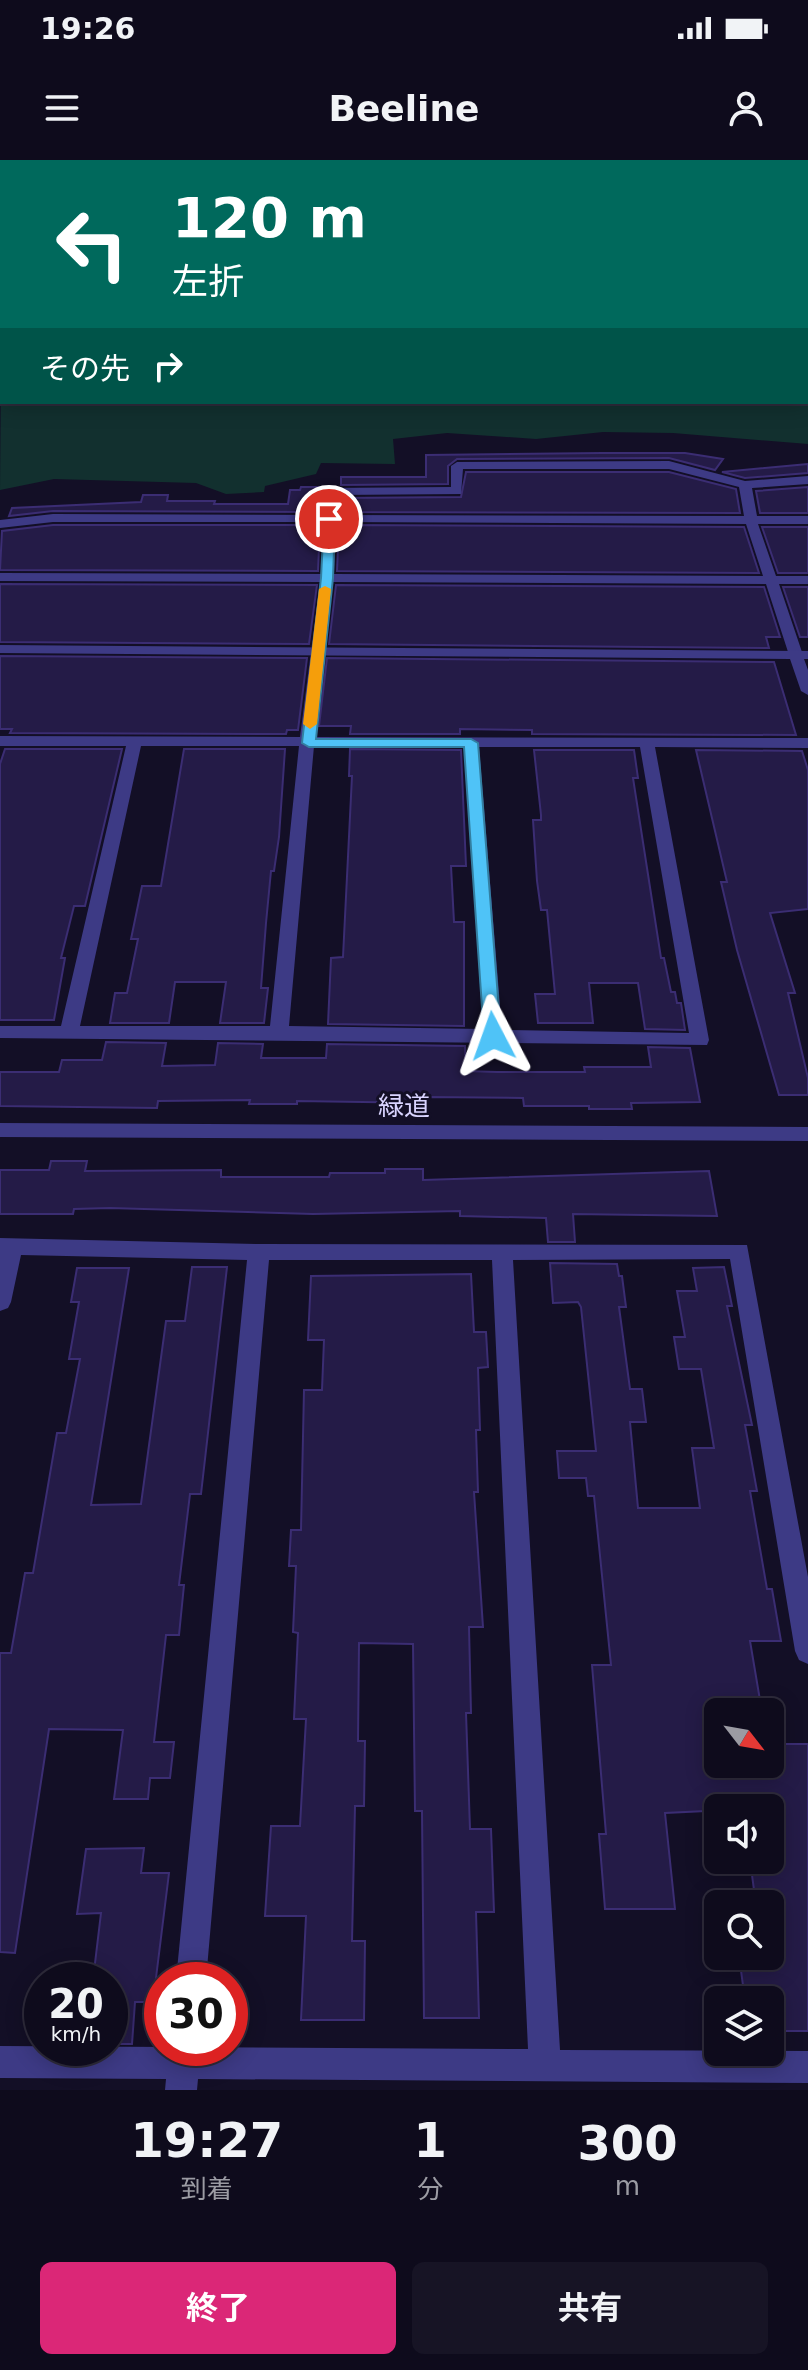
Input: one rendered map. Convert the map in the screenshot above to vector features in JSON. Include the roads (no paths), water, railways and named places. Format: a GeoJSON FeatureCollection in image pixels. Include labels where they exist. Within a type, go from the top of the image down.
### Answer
{"type":"FeatureCollection","features":[{"type":"Feature","properties":{"kind":"street"},"geometry":{"type":"LineString","coordinates":[[279,1032],[316,651],[327,578],[331,491],[457,491],[457,466],[669,465],[745,485],[808,480]]}},
{"type":"Feature","properties":{"kind":"street"},"geometry":{"type":"LineString","coordinates":[[745,485],[751,520],[771,580],[802,655],[808,691]]}},
{"type":"Feature","properties":{"kind":"street"},"geometry":{"type":"LineString","coordinates":[[0,524],[53,518],[808,520]]}},
{"type":"Feature","properties":{"kind":"street"},"geometry":{"type":"LineString","coordinates":[[0,577],[808,580]]}},
{"type":"Feature","properties":{"kind":"street"},"geometry":{"type":"LineString","coordinates":[[0,649],[802,655]]}},
{"type":"Feature","properties":{"kind":"street"},"geometry":{"type":"LineString","coordinates":[[0,741],[808,743]]}},
{"type":"Feature","properties":{"kind":"street"},"geometry":{"type":"LineString","coordinates":[[69,1032],[134,742]]}},
{"type":"Feature","properties":{"kind":"street"},"geometry":{"type":"LineString","coordinates":[[471,743],[493,1036]]}},
{"type":"Feature","properties":{"kind":"street"},"geometry":{"type":"LineString","coordinates":[[0,1032],[279,1032],[700,1040],[647,743]]}},
{"type":"Feature","properties":{"kind":"street","name":"緑道"},"geometry":{"type":"LineString","coordinates":[[0,1130],[808,1134]]}},
{"type":"Feature","properties":{"kind":"street"},"geometry":{"type":"LineString","coordinates":[[0,1302],[6,1246],[259,1252],[739,1251],[808,1651]]}},
{"type":"Feature","properties":{"kind":"street"},"geometry":{"type":"LineString","coordinates":[[502,1251],[545,2066]]}},
{"type":"Feature","properties":{"kind":"street"},"geometry":{"type":"LineString","coordinates":[[193,1962],[259,1252]]}},
{"type":"Feature","properties":{"kind":"street"},"geometry":{"type":"LineString","coordinates":[[0,2062],[183,2068],[808,2067]]}}]}
